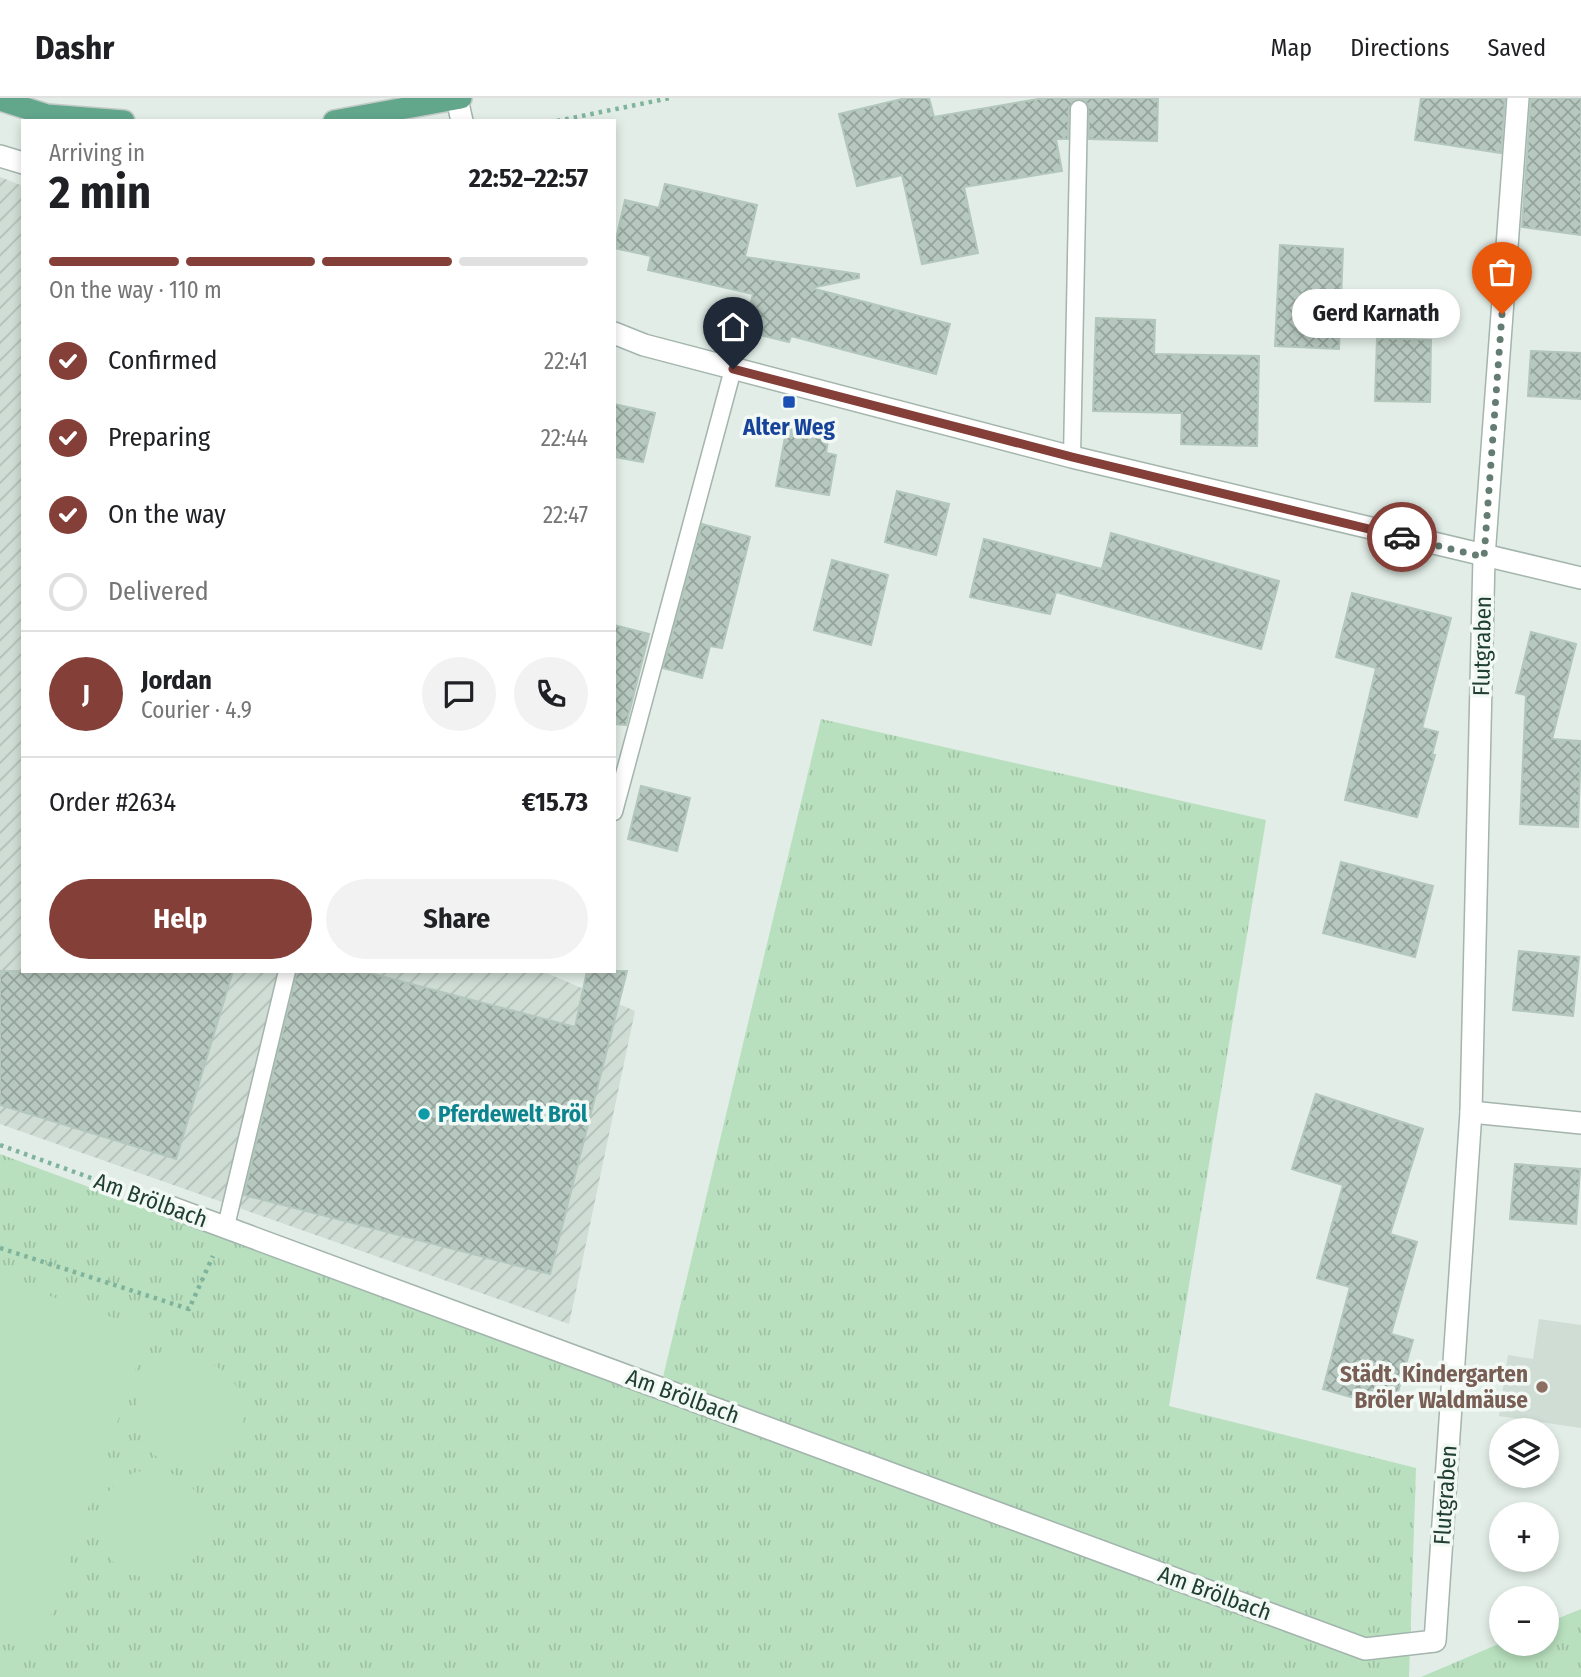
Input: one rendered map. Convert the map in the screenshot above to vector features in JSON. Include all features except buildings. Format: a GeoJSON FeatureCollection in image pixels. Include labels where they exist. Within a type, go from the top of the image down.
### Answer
{"type":"FeatureCollection","features":[{"type":"Feature","properties":{"kind":"main road"},"geometry":{"type":"LineString","coordinates":[[345,119],[459,98]]}},
{"type":"Feature","properties":{"kind":"main road"},"geometry":{"type":"LineString","coordinates":[[0,100],[47,115],[98,119]]}},
{"type":"Feature","properties":{"kind":"street"},"geometry":{"type":"LineString","coordinates":[[459,98],[462,119]]}},
{"type":"Feature","properties":{"kind":"street","name":"Flutgraben"},"geometry":{"type":"LineString","coordinates":[[1365,1649],[1435,1640],[1471,1112],[1484,557],[1518,98]]}},
{"type":"Feature","properties":{"kind":"street"},"geometry":{"type":"LineString","coordinates":[[0,156],[21,162]]}},
{"type":"Feature","properties":{"kind":"street"},"geometry":{"type":"LineString","coordinates":[[616,334],[644,345],[1072,457],[1581,578]]}},
{"type":"Feature","properties":{"kind":"street"},"geometry":{"type":"LineString","coordinates":[[1471,1112],[1581,1123]]}},
{"type":"Feature","properties":{"kind":"street","name":"Am Brölbach"},"geometry":{"type":"LineString","coordinates":[[165,1205],[1365,1649]]}},
{"type":"Feature","properties":{"kind":"lane"},"geometry":{"type":"LineString","coordinates":[[1072,457],[1079,108]]}},
{"type":"Feature","properties":{"kind":"lane"},"geometry":{"type":"LineString","coordinates":[[616,805],[733,369]]}},
{"type":"Feature","properties":{"kind":"lane"},"geometry":{"type":"LineString","coordinates":[[226,1226],[287,973]]}},
{"type":"Feature","properties":{"kind":"path"},"geometry":{"type":"LineString","coordinates":[[566,119],[670,98]]}},
{"type":"Feature","properties":{"kind":"path","name":"Am Brölbach"},"geometry":{"type":"LineString","coordinates":[[0,1145],[165,1205]]}},
{"type":"Feature","properties":{"kind":"path"},"geometry":{"type":"LineString","coordinates":[[0,1248],[189,1309],[226,1226]]}},
{"type":"Feature","properties":{"kind":"shaded area"},"geometry":{"type":"Polygon","coordinates":[[[0,177],[21,185],[21,973],[547,973],[635,1011],[569,1324],[0,1124],[0,177]]]}},
{"type":"Feature","properties":{"kind":"shaded area","name":"Städt. Kindergarten Bröler Waldmäuse"},"geometry":{"type":"Polygon","coordinates":[[[1539,1319],[1581,1325],[1581,1428],[1559,1425],[1559,1418],[1499,1416],[1508,1355],[1533,1359],[1539,1319]]]}},
{"type":"Feature","properties":{"kind":"green space"},"geometry":{"type":"Polygon","coordinates":[[[821,719],[1266,820],[1169,1406],[1416,1468],[1409,1677],[0,1677],[0,1154],[658,1398],[821,719]]]}},
{"type":"Feature","properties":{"kind":"green space"},"geometry":{"type":"Polygon","coordinates":[[[0,1279],[149,1330],[38,1654],[0,1641],[0,1279]]]}},
{"type":"Feature","properties":{"kind":"green space"},"geometry":{"type":"Polygon","coordinates":[[[190,1360],[211,1364],[228,1376],[240,1393],[244,1414],[240,1435],[228,1452],[211,1464],[190,1468],[169,1464],[152,1452],[140,1435],[136,1414],[140,1393],[152,1376],[169,1364],[190,1360]]]}},
{"type":"Feature","properties":{"kind":"green space"},"geometry":{"type":"Polygon","coordinates":[[[152,1470],[173,1474],[190,1486],[202,1503],[206,1524],[202,1545],[190,1562],[173,1574],[152,1578],[131,1574],[114,1562],[102,1545],[98,1524],[102,1503],[114,1486],[131,1474],[152,1470]]]}},
{"type":"Feature","properties":{"kind":"green space"},"geometry":{"type":"Polygon","coordinates":[[[1581,1609],[1581,1677],[1421,1677],[1489,1648],[1489,1656],[1559,1656],[1559,1618],[1581,1609]]]}},
{"type":"Feature","properties":{"kind":"way so far"},"geometry":{"type":"LineString","coordinates":[[1402,537],[1484,557],[1502,314]]}},
{"type":"Feature","properties":{"kind":"place","name":"Gerd Karnath"},"geometry":{"type":"Point","coordinates":[1502,314]}},
{"type":"Feature","properties":{"kind":"place","name":"Alter Weg"},"geometry":{"type":"Point","coordinates":[789,402]}},
{"type":"Feature","properties":{"kind":"place","name":"Pferdewelt Bröl"},"geometry":{"type":"Point","coordinates":[424,1114]}},
{"type":"Feature","properties":{"kind":"place","name":"Städt. Kindergarten Bröler Waldmäuse"},"geometry":{"type":"Point","coordinates":[1542,1387]}},
{"type":"Feature","properties":{"kind":"route"},"geometry":{"type":"LineString","coordinates":[[733,369],[1072,457],[1402,537]]}}]}
